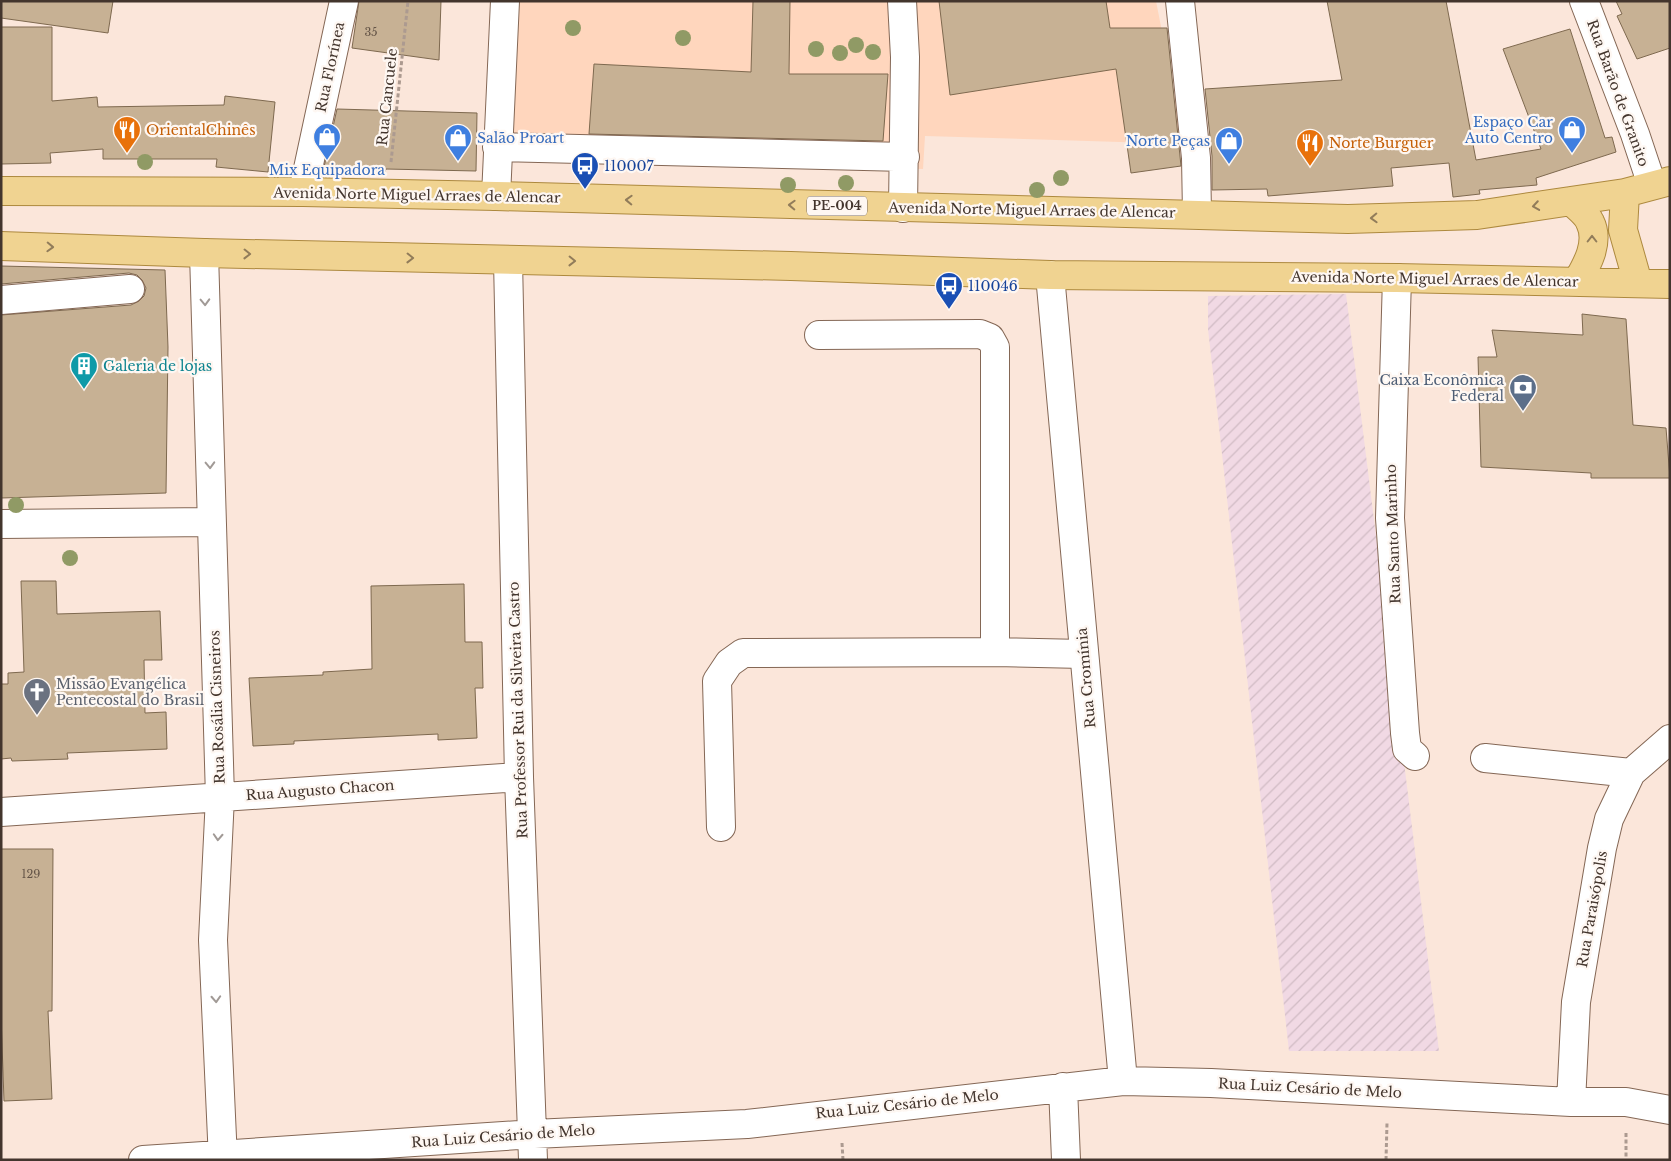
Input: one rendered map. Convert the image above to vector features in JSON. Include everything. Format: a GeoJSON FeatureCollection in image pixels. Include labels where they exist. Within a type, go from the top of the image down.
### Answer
{"type":"FeatureCollection","features":[{"type":"Feature","properties":{"kind":"main road","name":"Avenida Norte Miguel Arraes de Alencar"},"geometry":{"type":"LineString","coordinates":[[1,191],[303,192],[496,196],[1348,219],[1477,215],[1624,193],[1661,183]]}},
{"type":"Feature","properties":{"kind":"main road"},"geometry":{"type":"LineString","coordinates":[[1624,193],[1623,230],[1638,283]]}},
{"type":"Feature","properties":{"kind":"main road"},"geometry":{"type":"LineString","coordinates":[[1571,201],[1590,222],[1593,240],[1590,260],[1577,282]]}},
{"type":"Feature","properties":{"kind":"main road","name":"Avenida Norte Miguel Arraes de Alencar"},"geometry":{"type":"LineString","coordinates":[[1,246],[204,253],[792,266],[1050,275],[1397,278],[1670,284]]}},
{"type":"Feature","properties":{"kind":"street","name":"Rua Florínea"},"geometry":{"type":"LineString","coordinates":[[303,192],[344,1]]}},
{"type":"Feature","properties":{"kind":"street"},"geometry":{"type":"LineString","coordinates":[[496,196],[506,1]]}},
{"type":"Feature","properties":{"kind":"street"},"geometry":{"type":"LineString","coordinates":[[902,1],[905,57],[904,208]]}},
{"type":"Feature","properties":{"kind":"street"},"geometry":{"type":"LineString","coordinates":[[1180,1],[1195,148],[1197,214]]}},
{"type":"Feature","properties":{"kind":"street","name":"Rua Barão de Granito"},"geometry":{"type":"LineString","coordinates":[[1584,1],[1635,134],[1661,183]]}},
{"type":"Feature","properties":{"kind":"street"},"geometry":{"type":"LineString","coordinates":[[497,156],[904,168]]}},
{"type":"Feature","properties":{"kind":"street","name":"Rua Rosália Cisneiros"},"geometry":{"type":"LineString","coordinates":[[204,253],[220,797],[213,940],[223,1158]]}},
{"type":"Feature","properties":{"kind":"street","name":"Rua Professor Rui da Silveira Castro"},"geometry":{"type":"LineString","coordinates":[[508,260],[519,777],[533,1147]]}},
{"type":"Feature","properties":{"kind":"street","name":"Rua Cromínia"},"geometry":{"type":"LineString","coordinates":[[1050,275],[1123,1081]]}},
{"type":"Feature","properties":{"kind":"street","name":"Rua Santo Marinho"},"geometry":{"type":"LineString","coordinates":[[1397,278],[1390,518],[1405,733],[1407,749],[1415,756]]}},
{"type":"Feature","properties":{"kind":"street"},"geometry":{"type":"LineString","coordinates":[[1,300],[130,290]]}},
{"type":"Feature","properties":{"kind":"street"},"geometry":{"type":"LineString","coordinates":[[819,335],[980,334],[990,338],[995,347],[995,652]]}},
{"type":"Feature","properties":{"kind":"street"},"geometry":{"type":"LineString","coordinates":[[1,524],[211,522]]}},
{"type":"Feature","properties":{"kind":"street"},"geometry":{"type":"LineString","coordinates":[[721,827],[717,681],[729,663],[743,653],[995,652],[1083,654]]}},
{"type":"Feature","properties":{"kind":"street","name":"Rua Paraisópolis"},"geometry":{"type":"LineString","coordinates":[[1571,1102],[1576,1002],[1608,819],[1631,773],[1670,738]]}},
{"type":"Feature","properties":{"kind":"street"},"geometry":{"type":"LineString","coordinates":[[1485,758],[1631,773]]}},
{"type":"Feature","properties":{"kind":"street","name":"Rua Augusto Chacon"},"geometry":{"type":"LineString","coordinates":[[1,812],[519,777]]}},
{"type":"Feature","properties":{"kind":"street","name":"Rua Luiz Cesário de Melo"},"geometry":{"type":"LineString","coordinates":[[143,1160],[533,1147],[1123,1081],[1211,1083],[1571,1102],[1626,1102],[1670,1110]]}},
{"type":"Feature","properties":{"kind":"street"},"geometry":{"type":"LineString","coordinates":[[1063,1087],[1066,1160]]}},
{"type":"Feature","properties":{"kind":"path","name":"Rua Cancuele"},"geometry":{"type":"LineString","coordinates":[[388,195],[408,1]]}},
{"type":"Feature","properties":{"kind":"shaded area"},"geometry":{"type":"Polygon","coordinates":[[[496,1],[1156,1],[1184,144],[925,136],[923,169],[485,153],[496,1]]]}},
{"type":"Feature","properties":{"kind":"shaded area"},"geometry":{"type":"Polygon","coordinates":[[[1346,294],[1439,1051],[1289,1051],[1208,329],[1208,296],[1346,294]]]}},
{"type":"Feature","properties":{"kind":"building"},"geometry":{"type":"Polygon","coordinates":[[[1,1],[113,1],[108,33],[1,18],[1,1]]]}},
{"type":"Feature","properties":{"kind":"building"},"geometry":{"type":"Polygon","coordinates":[[[359,1],[441,1],[439,60],[352,48],[359,1]]]}},
{"type":"Feature","properties":{"kind":"building"},"geometry":{"type":"Polygon","coordinates":[[[753,1],[790,1],[789,74],[888,74],[883,141],[589,134],[594,64],[751,72],[753,1]]]}},
{"type":"Feature","properties":{"kind":"building"},"geometry":{"type":"Polygon","coordinates":[[[939,1],[1106,1],[1110,28],[1167,28],[1181,166],[1131,173],[1116,69],[950,95],[939,1]]]}},
{"type":"Feature","properties":{"kind":"building"},"geometry":{"type":"Polygon","coordinates":[[[1327,1],[1446,1],[1476,160],[1541,149],[1503,49],[1570,29],[1605,138],[1612,137],[1616,152],[1536,178],[1537,185],[1479,190],[1480,194],[1453,197],[1449,163],[1391,168],[1393,186],[1268,196],[1267,189],[1212,190],[1212,156],[1205,89],[1342,80],[1327,1]]]}},
{"type":"Feature","properties":{"kind":"building"},"geometry":{"type":"Polygon","coordinates":[[[1616,1],[1670,1],[1670,48],[1637,59],[1617,16],[1622,14],[1616,1]]]}},
{"type":"Feature","properties":{"kind":"building"},"geometry":{"type":"Polygon","coordinates":[[[1,27],[52,27],[52,101],[97,97],[98,107],[224,105],[225,96],[275,102],[268,172],[216,167],[217,159],[103,159],[103,149],[50,153],[51,163],[1,164],[1,27]]]}},
{"type":"Feature","properties":{"kind":"building"},"geometry":{"type":"Polygon","coordinates":[[[337,109],[477,113],[476,171],[386,169],[385,172],[324,167],[337,109]]]}},
{"type":"Feature","properties":{"kind":"building","name":"Galeria de lojas"},"geometry":{"type":"Polygon","coordinates":[[[1,266],[165,270],[168,347],[166,493],[1,498],[1,315],[131,305],[144,296],[146,288],[137,275],[129,273],[1,284],[1,266]]]}},
{"type":"Feature","properties":{"kind":"building"},"geometry":{"type":"Polygon","coordinates":[[[1582,314],[1626,319],[1633,425],[1666,428],[1670,478],[1591,478],[1591,473],[1481,467],[1478,357],[1497,357],[1492,330],[1583,335],[1582,314]]]}},
{"type":"Feature","properties":{"kind":"building"},"geometry":{"type":"Polygon","coordinates":[[[21,581],[56,581],[57,614],[160,611],[162,660],[144,660],[145,713],[166,712],[167,749],[67,753],[68,759],[12,761],[11,758],[1,759],[1,684],[8,684],[8,673],[24,672],[21,581]]]}},
{"type":"Feature","properties":{"kind":"building"},"geometry":{"type":"Polygon","coordinates":[[[464,584],[465,642],[482,642],[483,688],[475,688],[477,738],[438,740],[438,734],[294,741],[294,744],[253,746],[249,678],[323,675],[323,672],[372,669],[371,586],[464,584]]]}},
{"type":"Feature","properties":{"kind":"building"},"geometry":{"type":"Polygon","coordinates":[[[1,849],[53,849],[52,1011],[48,1011],[52,1099],[4,1101],[1,1015],[1,849]]]}},
{"type":"Feature","properties":{"kind":"place","name":"OrientalChinês"},"geometry":{"type":"Point","coordinates":[127,154]}},
{"type":"Feature","properties":{"kind":"place","name":"Espaço Car Auto Centro"},"geometry":{"type":"Point","coordinates":[1572,154]}},
{"type":"Feature","properties":{"kind":"place","name":"Mix Equipadora"},"geometry":{"type":"Point","coordinates":[327,161]}},
{"type":"Feature","properties":{"kind":"place","name":"Salão Proart"},"geometry":{"type":"Point","coordinates":[458,162]}},
{"type":"Feature","properties":{"kind":"place","name":"Norte Peças"},"geometry":{"type":"Point","coordinates":[1229,165]}},
{"type":"Feature","properties":{"kind":"place","name":"Norte Burguer"},"geometry":{"type":"Point","coordinates":[1310,167]}},
{"type":"Feature","properties":{"kind":"place","name":"110007"},"geometry":{"type":"Point","coordinates":[585,190]}},
{"type":"Feature","properties":{"kind":"place","name":"110046"},"geometry":{"type":"Point","coordinates":[949,310]}},
{"type":"Feature","properties":{"kind":"place","name":"Galeria de lojas"},"geometry":{"type":"Point","coordinates":[84,390]}},
{"type":"Feature","properties":{"kind":"place","name":"Caixa Econômica Federal"},"geometry":{"type":"Point","coordinates":[1523,412]}},
{"type":"Feature","properties":{"kind":"place","name":"Missão Evangélica Pentecostal do Brasil"},"geometry":{"type":"Point","coordinates":[37,716]}}]}
